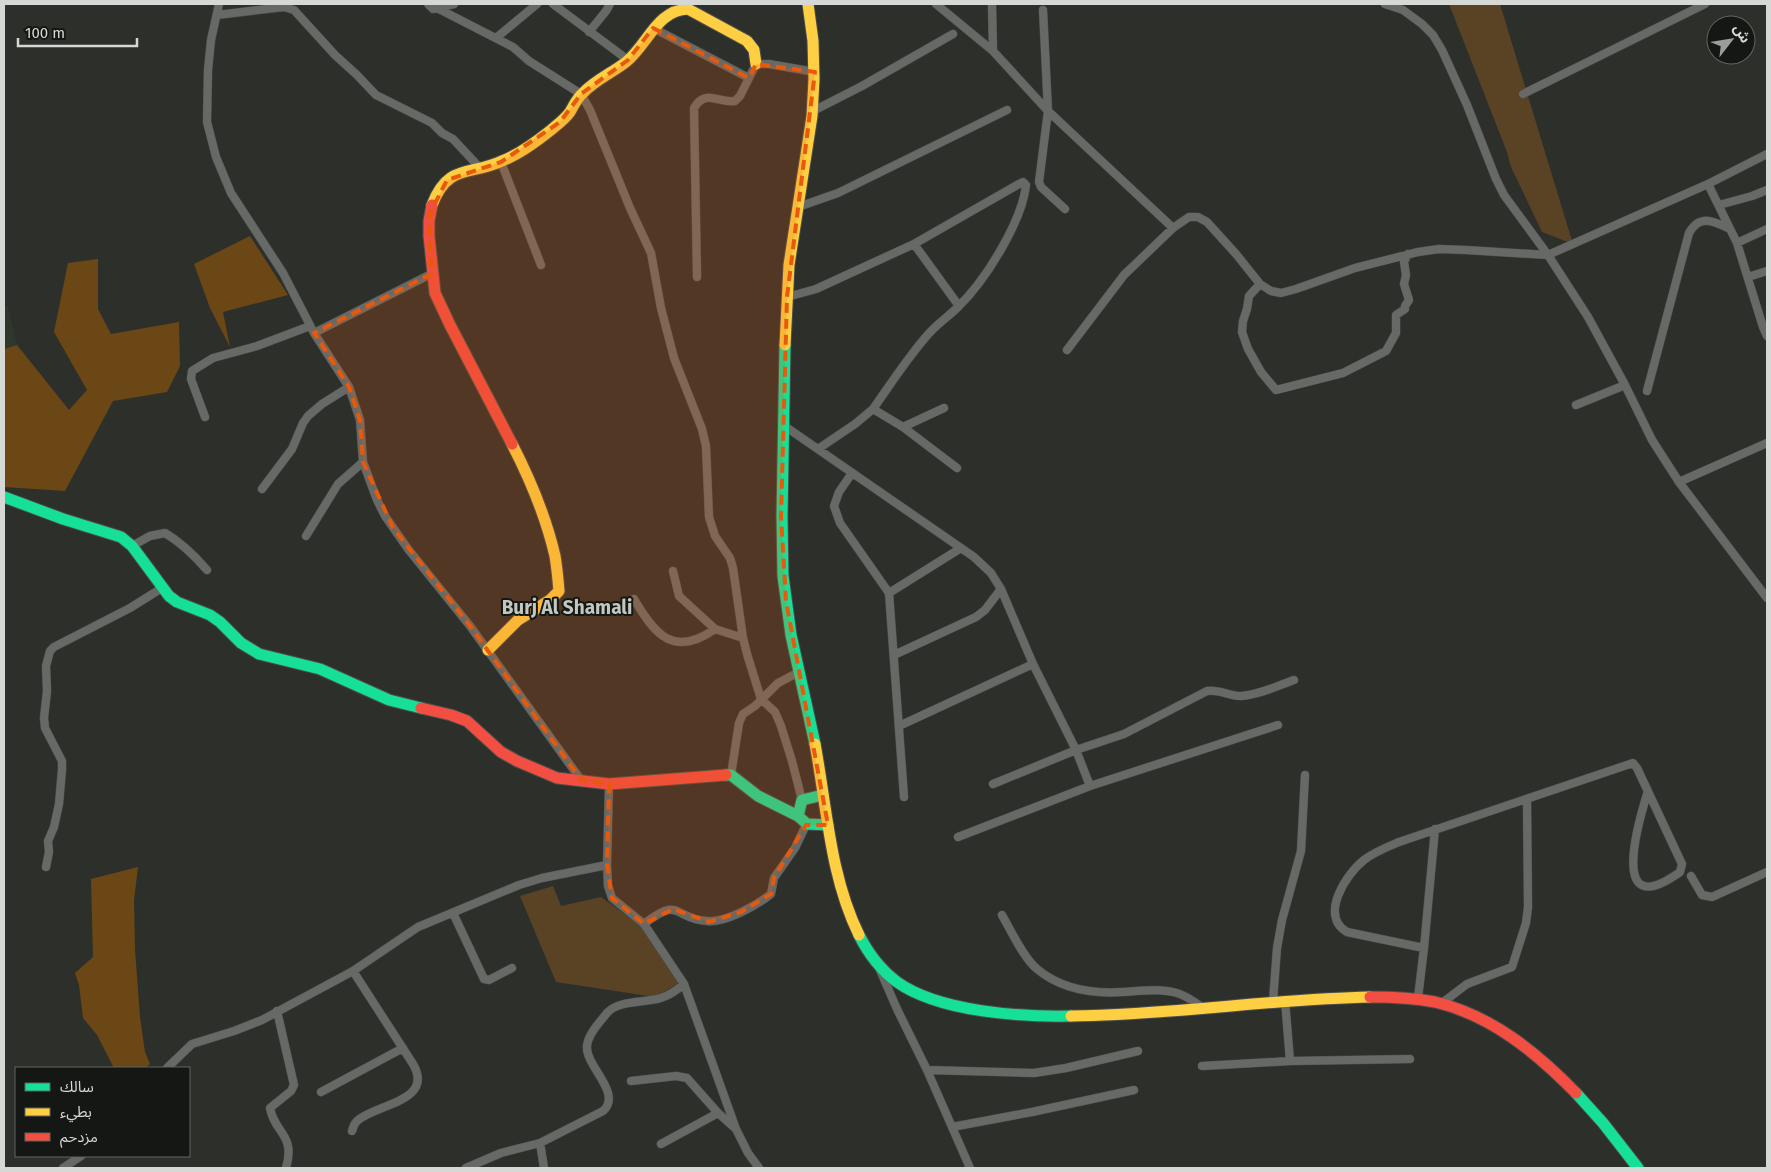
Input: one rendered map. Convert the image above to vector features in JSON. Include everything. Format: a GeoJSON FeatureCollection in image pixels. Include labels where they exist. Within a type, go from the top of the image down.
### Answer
{"type":"FeatureCollection","features":[{"type":"Feature","properties":{"kind":"street"},"geometry":{"type":"LineString","coordinates":[[219,4],[211,40],[206,88],[207,122],[216,157],[231,193],[283,273],[312,330],[349,387],[360,420],[364,462],[377,500],[385,516],[408,549],[488,650],[581,780]]}},
{"type":"Feature","properties":{"kind":"street"},"geometry":{"type":"LineString","coordinates":[[428,4],[434,9],[437,8],[513,47],[529,61],[581,94],[590,110],[630,208],[652,253],[661,308],[674,358],[702,429],[706,446],[709,518],[715,536],[730,558],[733,568],[743,638],[761,700],[775,712],[781,726],[802,800],[802,820],[795,848],[774,878],[771,894],[759,904],[708,922],[673,909],[666,910],[656,914],[644,924]]}},
{"type":"Feature","properties":{"kind":"street"},"geometry":{"type":"LineString","coordinates":[[437,8],[454,4]]}},
{"type":"Feature","properties":{"kind":"street"},"geometry":{"type":"LineString","coordinates":[[496,38],[537,4]]}},
{"type":"Feature","properties":{"kind":"street"},"geometry":{"type":"LineString","coordinates":[[553,4],[628,60]]}},
{"type":"Feature","properties":{"kind":"street"},"geometry":{"type":"LineString","coordinates":[[589,32],[610,4]]}},
{"type":"Feature","properties":{"kind":"street"},"geometry":{"type":"LineString","coordinates":[[808,4],[815,72],[813,111],[786,297],[783,425],[783,568],[786,601],[839,880],[858,936],[868,953],[879,967],[898,983],[922,996],[945,1003],[1009,1014],[1094,1017],[1285,1000],[1371,997],[1418,998],[1442,1003],[1482,1018],[1513,1038],[1544,1063],[1580,1098],[1638,1168]]}},
{"type":"Feature","properties":{"kind":"street"},"geometry":{"type":"LineString","coordinates":[[936,4],[993,51],[1048,111],[1173,228]]}},
{"type":"Feature","properties":{"kind":"street"},"geometry":{"type":"LineString","coordinates":[[992,4],[993,51]]}},
{"type":"Feature","properties":{"kind":"street"},"geometry":{"type":"LineString","coordinates":[[1386,4],[1403,10],[1422,24],[1442,50],[1504,195],[1548,255],[1588,317],[1625,384],[1652,440],[1679,482],[1767,598]]}},
{"type":"Feature","properties":{"kind":"street"},"geometry":{"type":"LineString","coordinates":[[1522,94],[1705,4]]}},
{"type":"Feature","properties":{"kind":"street"},"geometry":{"type":"LineString","coordinates":[[218,14],[284,7],[294,10],[335,55],[358,75],[376,95],[432,123],[442,133],[453,139],[480,168]]}},
{"type":"Feature","properties":{"kind":"street"},"geometry":{"type":"LineString","coordinates":[[488,650],[496,645],[518,620],[532,610],[552,600],[559,591],[557,565],[548,531],[530,481],[435,293],[431,274],[429,215],[433,202],[447,180],[460,173],[501,162],[554,128],[567,115],[581,94],[628,60],[653,28],[676,10],[682,8],[748,41],[754,50],[756,64],[740,96],[735,101],[709,97],[703,98],[697,102],[694,108],[697,277]]}},
{"type":"Feature","properties":{"kind":"street"},"geometry":{"type":"LineString","coordinates":[[1043,10],[1048,111],[1039,182],[1041,188],[1065,209]]}},
{"type":"Feature","properties":{"kind":"street"},"geometry":{"type":"LineString","coordinates":[[653,28],[748,78]]}},
{"type":"Feature","properties":{"kind":"street"},"geometry":{"type":"LineString","coordinates":[[813,111],[862,86],[953,34]]}},
{"type":"Feature","properties":{"kind":"street"},"geometry":{"type":"LineString","coordinates":[[756,64],[769,64],[815,72]]}},
{"type":"Feature","properties":{"kind":"street"},"geometry":{"type":"LineString","coordinates":[[798,207],[838,193],[1007,110]]}},
{"type":"Feature","properties":{"kind":"street"},"geometry":{"type":"LineString","coordinates":[[1067,350],[1124,275],[1173,228],[1189,217],[1198,217],[1206,222],[1260,284],[1271,292],[1281,292],[1312,284],[1355,268],[1408,254],[1439,249],[1548,255],[1708,184],[1767,154]]}},
{"type":"Feature","properties":{"kind":"street"},"geometry":{"type":"LineString","coordinates":[[501,162],[541,265]]}},
{"type":"Feature","properties":{"kind":"street"},"geometry":{"type":"LineString","coordinates":[[786,297],[816,289],[914,244],[1019,184],[1023,182],[1026,185],[1023,198],[1007,238],[984,276],[959,306],[926,336],[873,409],[855,424],[818,449]]}},
{"type":"Feature","properties":{"kind":"street"},"geometry":{"type":"LineString","coordinates":[[1708,184],[1737,243],[1767,336]]}},
{"type":"Feature","properties":{"kind":"street"},"geometry":{"type":"LineString","coordinates":[[1719,205],[1767,190]]}},
{"type":"Feature","properties":{"kind":"street"},"geometry":{"type":"LineString","coordinates":[[1647,391],[1689,233],[1697,223],[1708,220],[1730,229]]}},
{"type":"Feature","properties":{"kind":"street"},"geometry":{"type":"LineString","coordinates":[[1737,243],[1767,229]]}},
{"type":"Feature","properties":{"kind":"street"},"geometry":{"type":"LineString","coordinates":[[914,244],[959,306]]}},
{"type":"Feature","properties":{"kind":"street"},"geometry":{"type":"LineString","coordinates":[[1260,284],[1249,296],[1242,332],[1261,372],[1276,390],[1343,373],[1386,351],[1396,333],[1396,315],[1405,309],[1409,300],[1404,284],[1406,276],[1404,262],[1408,254]]}},
{"type":"Feature","properties":{"kind":"street"},"geometry":{"type":"LineString","coordinates":[[1748,277],[1767,270]]}},
{"type":"Feature","properties":{"kind":"street"},"geometry":{"type":"LineString","coordinates":[[205,417],[191,378],[192,371],[213,358],[312,330],[431,274]]}},
{"type":"Feature","properties":{"kind":"street"},"geometry":{"type":"LineString","coordinates":[[1576,405],[1625,384]]}},
{"type":"Feature","properties":{"kind":"street"},"geometry":{"type":"LineString","coordinates":[[262,489],[292,449],[308,416],[322,404],[349,387]]}},
{"type":"Feature","properties":{"kind":"street"},"geometry":{"type":"LineString","coordinates":[[902,426],[944,408]]}},
{"type":"Feature","properties":{"kind":"street"},"geometry":{"type":"LineString","coordinates":[[873,409],[902,426],[957,468]]}},
{"type":"Feature","properties":{"kind":"street"},"geometry":{"type":"LineString","coordinates":[[783,425],[961,548],[991,573],[1033,664],[1076,750],[1090,786]]}},
{"type":"Feature","properties":{"kind":"street"},"geometry":{"type":"LineString","coordinates":[[1679,482],[1767,443]]}},
{"type":"Feature","properties":{"kind":"street"},"geometry":{"type":"LineString","coordinates":[[306,536],[338,484],[364,462]]}},
{"type":"Feature","properties":{"kind":"street"},"geometry":{"type":"LineString","coordinates":[[852,474],[839,492],[834,506],[836,514],[850,538],[889,593],[904,797]]}},
{"type":"Feature","properties":{"kind":"street"},"geometry":{"type":"LineString","coordinates":[[4,497],[63,520],[121,537],[132,546],[162,588],[177,602],[220,622],[242,643],[259,654],[320,669],[389,700],[451,715],[467,721],[501,752],[557,778],[609,784],[731,775],[758,796],[802,820],[828,826]]}},
{"type":"Feature","properties":{"kind":"street"},"geometry":{"type":"LineString","coordinates":[[132,546],[150,536],[165,533],[179,541],[207,570]]}},
{"type":"Feature","properties":{"kind":"street"},"geometry":{"type":"LineString","coordinates":[[889,593],[961,548]]}},
{"type":"Feature","properties":{"kind":"street"},"geometry":{"type":"LineString","coordinates":[[673,571],[679,596],[715,630],[743,638]]}},
{"type":"Feature","properties":{"kind":"street"},"geometry":{"type":"LineString","coordinates":[[46,867],[49,852],[48,841],[54,827],[59,804],[62,770],[62,762],[45,728],[46,666],[50,651],[54,647],[130,608],[162,588]]}},
{"type":"Feature","properties":{"kind":"street"},"geometry":{"type":"LineString","coordinates":[[894,655],[976,617],[985,610],[1000,589]]}},
{"type":"Feature","properties":{"kind":"street"},"geometry":{"type":"LineString","coordinates":[[634,600],[654,630],[671,640],[686,643],[696,641],[715,630]]}},
{"type":"Feature","properties":{"kind":"street"},"geometry":{"type":"LineString","coordinates":[[898,726],[1033,664]]}},
{"type":"Feature","properties":{"kind":"street"},"geometry":{"type":"LineString","coordinates":[[731,775],[739,723],[743,714],[755,706],[778,683],[799,672]]}},
{"type":"Feature","properties":{"kind":"street"},"geometry":{"type":"LineString","coordinates":[[993,784],[1144,725],[1207,691],[1214,690],[1242,696],[1257,693],[1294,680]]}},
{"type":"Feature","properties":{"kind":"street"},"geometry":{"type":"LineString","coordinates":[[958,837],[1090,786],[1278,726]]}},
{"type":"Feature","properties":{"kind":"street"},"geometry":{"type":"LineString","coordinates":[[1424,948],[1347,932],[1337,924],[1334,915],[1337,899],[1344,884],[1355,869],[1365,860],[1399,842],[1631,763],[1636,766],[1648,790],[1681,860],[1682,868],[1676,876],[1647,887],[1639,884],[1636,880],[1633,863],[1637,825],[1648,790]]}},
{"type":"Feature","properties":{"kind":"street"},"geometry":{"type":"LineString","coordinates":[[1273,1001],[1277,948],[1282,920],[1301,851],[1305,775]]}},
{"type":"Feature","properties":{"kind":"street"},"geometry":{"type":"LineString","coordinates":[[609,784],[607,865],[608,886],[612,898],[644,924],[684,984],[736,1130],[748,1154],[759,1168]]}},
{"type":"Feature","properties":{"kind":"street"},"geometry":{"type":"LineString","coordinates":[[802,800],[824,795]]}},
{"type":"Feature","properties":{"kind":"street"},"geometry":{"type":"LineString","coordinates":[[1442,1003],[1467,984],[1512,967],[1526,923],[1528,907],[1527,799]]}},
{"type":"Feature","properties":{"kind":"street"},"geometry":{"type":"LineString","coordinates":[[1418,998],[1435,829]]}},
{"type":"Feature","properties":{"kind":"street"},"geometry":{"type":"LineString","coordinates":[[168,1067],[192,1044],[262,1020],[353,970],[418,927],[494,895],[542,878],[607,865]]}},
{"type":"Feature","properties":{"kind":"street"},"geometry":{"type":"LineString","coordinates":[[1691,876],[1702,895],[1712,897],[1767,872]]}},
{"type":"Feature","properties":{"kind":"street"},"geometry":{"type":"LineString","coordinates":[[453,913],[484,979],[489,980],[512,968]]}},
{"type":"Feature","properties":{"kind":"street"},"geometry":{"type":"LineString","coordinates":[[1002,914],[1013,935],[1036,968],[1060,982],[1091,992],[1107,993],[1153,990],[1178,993],[1190,998],[1203,1008]]}},
{"type":"Feature","properties":{"kind":"street"},"geometry":{"type":"LineString","coordinates":[[879,967],[970,1168]]}},
{"type":"Feature","properties":{"kind":"street"},"geometry":{"type":"LineString","coordinates":[[352,1131],[358,1120],[382,1110],[413,1092],[417,1086],[417,1071],[353,970]]}},
{"type":"Feature","properties":{"kind":"street"},"geometry":{"type":"LineString","coordinates":[[466,1168],[500,1153],[540,1143],[598,1115],[607,1108],[609,1097],[607,1091],[588,1055],[587,1044],[591,1035],[608,1012],[617,1006],[664,997],[684,984]]}},
{"type":"Feature","properties":{"kind":"street"},"geometry":{"type":"LineString","coordinates":[[1285,1000],[1290,1061]]}},
{"type":"Feature","properties":{"kind":"street"},"geometry":{"type":"LineString","coordinates":[[278,1011],[294,1085],[290,1091],[270,1108],[273,1118],[286,1139],[289,1148],[286,1168]]}},
{"type":"Feature","properties":{"kind":"street"},"geometry":{"type":"LineString","coordinates":[[321,1092],[403,1048]]}},
{"type":"Feature","properties":{"kind":"street"},"geometry":{"type":"LineString","coordinates":[[927,1070],[1034,1073],[1066,1068],[1138,1051]]}},
{"type":"Feature","properties":{"kind":"street"},"geometry":{"type":"LineString","coordinates":[[1202,1066],[1290,1061],[1410,1059]]}},
{"type":"Feature","properties":{"kind":"street"},"geometry":{"type":"LineString","coordinates":[[631,1081],[682,1076],[692,1082],[718,1113],[736,1130]]}},
{"type":"Feature","properties":{"kind":"street"},"geometry":{"type":"LineString","coordinates":[[952,1128],[1134,1090]]}},
{"type":"Feature","properties":{"kind":"street"},"geometry":{"type":"LineString","coordinates":[[661,1144],[718,1113]]}},
{"type":"Feature","properties":{"kind":"street"},"geometry":{"type":"LineString","coordinates":[[540,1143],[544,1168]]}},
{"type":"Feature","properties":{"kind":"street"},"geometry":{"type":"LineString","coordinates":[[63,1168],[80,1157]]}},
{"type":"Feature","properties":{"kind":"highlighted area"},"geometry":{"type":"Polygon","coordinates":[[[653,28],[749,78],[756,64],[815,72],[787,297],[781,517],[786,601],[828,825],[806,825],[774,878],[771,894],[741,912],[709,922],[673,909],[644,924],[612,898],[607,865],[609,784],[581,780],[470,626],[393,528],[363,462],[360,420],[349,387],[314,333],[431,274],[429,215],[447,180],[501,162],[560,122],[581,94],[628,60],[653,28]]]}},
{"type":"Feature","properties":{"kind":"shaded area"},"geometry":{"type":"Polygon","coordinates":[[[1449,4],[1500,4],[1573,244],[1542,232],[1511,167],[1507,152],[1449,4]]]}},
{"type":"Feature","properties":{"kind":"shaded area"},"geometry":{"type":"Polygon","coordinates":[[[250,236],[288,295],[223,312],[230,347],[210,308],[194,264],[250,236]]]}},
{"type":"Feature","properties":{"kind":"shaded area"},"geometry":{"type":"Polygon","coordinates":[[[98,259],[98,309],[111,334],[179,322],[180,366],[167,392],[113,401],[65,491],[4,487],[4,349],[17,345],[69,410],[87,390],[54,332],[68,263],[98,259]]]}},
{"type":"Feature","properties":{"kind":"shaded area"},"geometry":{"type":"Polygon","coordinates":[[[4,306],[8,306],[17,345],[4,349],[4,306]]]}},
{"type":"Feature","properties":{"kind":"shaded area"},"geometry":{"type":"Polygon","coordinates":[[[138,867],[134,901],[135,950],[140,1017],[145,1052],[150,1064],[146,1067],[113,1067],[97,1035],[83,1018],[79,985],[75,973],[93,957],[91,879],[138,867]]]}},
{"type":"Feature","properties":{"kind":"shaded area"},"geometry":{"type":"Polygon","coordinates":[[[553,886],[561,906],[601,897],[640,925],[679,983],[655,997],[556,982],[520,896],[553,886]]]}},
{"type":"Feature","properties":{"kind":"traffic: fast"},"geometry":{"type":"LineString","coordinates":[[785,345],[782,517],[783,576],[791,635],[815,744]]}},
{"type":"Feature","properties":{"kind":"traffic: fast"},"geometry":{"type":"LineString","coordinates":[[4,497],[63,519],[121,537],[132,546],[169,596],[177,602],[210,615],[220,622],[241,643],[259,654],[320,669],[389,700],[421,708]]}},
{"type":"Feature","properties":{"kind":"traffic: fast"},"geometry":{"type":"LineString","coordinates":[[726,775],[731,775],[758,796],[798,816],[807,824],[828,825]]}},
{"type":"Feature","properties":{"kind":"traffic: fast"},"geometry":{"type":"LineString","coordinates":[[798,816],[802,800],[823,795]]}},
{"type":"Feature","properties":{"kind":"traffic: fast"},"geometry":{"type":"LineString","coordinates":[[859,935],[875,961],[897,982],[914,992],[935,1000],[981,1011],[1005,1014],[1071,1016]]}},
{"type":"Feature","properties":{"kind":"traffic: fast"},"geometry":{"type":"LineString","coordinates":[[1576,1093],[1603,1123],[1638,1168]]}},
{"type":"Feature","properties":{"kind":"traffic: slow"},"geometry":{"type":"LineString","coordinates":[[785,345],[789,265],[812,116],[814,79],[813,41],[808,4]]}},
{"type":"Feature","properties":{"kind":"traffic: slow"},"geometry":{"type":"LineString","coordinates":[[432,205],[438,192],[453,177],[509,158],[551,130],[568,115],[579,97],[588,88],[626,62],[634,55],[661,21],[677,11],[688,9],[747,41],[754,50],[756,64]]}},
{"type":"Feature","properties":{"kind":"traffic: slow"},"geometry":{"type":"LineString","coordinates":[[488,650],[518,620],[550,600],[559,591],[555,556],[547,527],[531,485],[512,444]]}},
{"type":"Feature","properties":{"kind":"traffic: slow"},"geometry":{"type":"LineString","coordinates":[[815,744],[835,866],[849,912],[859,935]]}},
{"type":"Feature","properties":{"kind":"traffic: slow"},"geometry":{"type":"LineString","coordinates":[[1071,1016],[1146,1013],[1333,998],[1370,997]]}},
{"type":"Feature","properties":{"kind":"traffic: jam"},"geometry":{"type":"LineString","coordinates":[[432,205],[429,236],[435,293],[512,444]]}},
{"type":"Feature","properties":{"kind":"traffic: jam"},"geometry":{"type":"LineString","coordinates":[[421,708],[467,721],[501,752],[557,778],[609,784],[726,775]]}},
{"type":"Feature","properties":{"kind":"traffic: jam"},"geometry":{"type":"LineString","coordinates":[[1370,997],[1403,998],[1435,1002],[1475,1016],[1512,1037],[1576,1093]]}},
{"type":"Feature","properties":{"kind":"district","name":"Burj Al Shamali"},"geometry":{"type":"Point","coordinates":[567,607]}}]}
